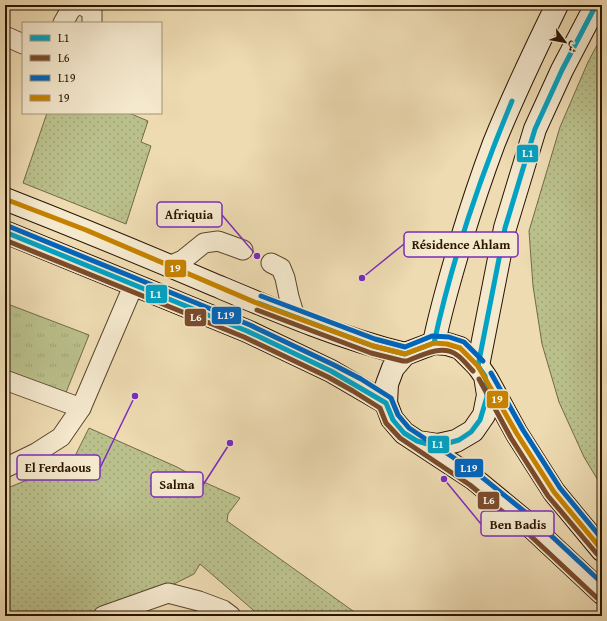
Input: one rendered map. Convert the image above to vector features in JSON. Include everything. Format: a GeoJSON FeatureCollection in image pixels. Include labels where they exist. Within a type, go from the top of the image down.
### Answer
{"type":"FeatureCollection","features":[{"type":"Feature","properties":{"kind":"main road"},"geometry":{"type":"LineString","coordinates":[[434,343],[439,318],[473,202],[494,144],[525,71],[557,5]]}},
{"type":"Feature","properties":{"kind":"main road"},"geometry":{"type":"LineString","coordinates":[[418,442],[438,445],[456,441],[473,431],[484,415],[488,396],[481,371],[505,228],[535,129],[562,70],[596,5]]}},
{"type":"Feature","properties":{"kind":"main road"},"geometry":{"type":"LineString","coordinates":[[5,200],[86,230],[260,304],[373,346],[405,354]]}},
{"type":"Feature","properties":{"kind":"main road"},"geometry":{"type":"LineString","coordinates":[[5,232],[254,334],[331,371],[386,403]]}},
{"type":"Feature","properties":{"kind":"main road"},"geometry":{"type":"LineString","coordinates":[[602,550],[554,492],[517,434],[481,371],[460,348],[447,344],[434,343],[405,354],[393,368],[387,384],[386,403],[392,419],[404,433],[474,479],[525,521],[602,593]]}},
{"type":"Feature","properties":{"kind":"street"},"geometry":{"type":"LineString","coordinates":[[64,22],[71,9],[78,5]]}},
{"type":"Feature","properties":{"kind":"street"},"geometry":{"type":"LineString","coordinates":[[82,5],[92,11],[92,22]]}},
{"type":"Feature","properties":{"kind":"street"},"geometry":{"type":"LineString","coordinates":[[5,36],[22,44]]}},
{"type":"Feature","properties":{"kind":"street"},"geometry":{"type":"LineString","coordinates":[[169,266],[183,260],[204,242],[218,241],[243,250]]}},
{"type":"Feature","properties":{"kind":"street"},"geometry":{"type":"LineString","coordinates":[[271,263],[281,268],[286,278],[289,298],[296,317]]}},
{"type":"Feature","properties":{"kind":"street"},"geometry":{"type":"LineString","coordinates":[[5,468],[36,453],[61,437],[81,408],[134,284]]}},
{"type":"Feature","properties":{"kind":"street"},"geometry":{"type":"LineString","coordinates":[[5,380],[81,408]]}},
{"type":"Feature","properties":{"kind":"street"},"geometry":{"type":"LineString","coordinates":[[104,616],[168,593],[199,600],[223,610],[231,616]]}},
{"type":"Feature","properties":{"kind":"green space"},"geometry":{"type":"Polygon","coordinates":[[[602,36],[602,487],[584,457],[559,402],[542,344],[533,286],[529,231],[560,127],[588,62],[602,36]]]}},
{"type":"Feature","properties":{"kind":"green space"},"geometry":{"type":"Polygon","coordinates":[[[47,114],[131,114],[148,121],[141,142],[151,146],[126,224],[23,183],[47,114]]]}},
{"type":"Feature","properties":{"kind":"green space"},"geometry":{"type":"Polygon","coordinates":[[[5,303],[89,335],[65,395],[5,373],[5,303]]]}},
{"type":"Feature","properties":{"kind":"green space"},"geometry":{"type":"Polygon","coordinates":[[[89,428],[177,467],[206,483],[240,498],[228,514],[227,521],[360,616],[260,616],[200,564],[194,574],[168,587],[86,616],[5,616],[5,489],[64,465],[75,456],[89,428]]]}},
{"type":"Feature","properties":{"kind":"transit line","name":"L1"},"geometry":{"type":"LineString","coordinates":[[5,232],[247,331],[331,371],[386,403],[393,420],[404,433],[417,441],[431,445],[445,444],[459,440],[471,432],[480,420],[487,397],[485,376],[478,366],[505,228],[535,129],[562,70],[596,5]]}},
{"type":"Feature","properties":{"kind":"transit line","name":"L1"},"geometry":{"type":"LineString","coordinates":[[258,303],[373,346],[405,354],[434,343],[449,281],[467,220],[488,160],[512,101]]}},
{"type":"Feature","properties":{"kind":"transit line","name":"19"},"geometry":{"type":"LineString","coordinates":[[5,199],[86,230],[259,304],[373,346],[405,354],[434,343],[447,344],[460,348],[478,366],[517,434],[554,492],[602,550]]}},
{"type":"Feature","properties":{"kind":"transit line","name":"L19"},"geometry":{"type":"LineString","coordinates":[[8,226],[250,325],[361,379],[391,398],[398,415],[409,428],[478,474],[530,516],[602,583]]}},
{"type":"Feature","properties":{"kind":"transit line","name":"L6"},"geometry":{"type":"LineString","coordinates":[[5,240],[244,337],[328,377],[353,391],[380,408],[386,423],[400,438],[470,485],[520,526],[597,598]]}},
{"type":"Feature","properties":{"kind":"transit line","name":"L19"},"geometry":{"type":"LineString","coordinates":[[261,296],[375,339],[405,347],[432,336],[449,337],[464,342],[483,361]]}},
{"type":"Feature","properties":{"kind":"transit line","name":"L6"},"geometry":{"type":"LineString","coordinates":[[257,310],[371,353],[403,361],[439,350],[445,350],[457,355],[473,371]]}},
{"type":"Feature","properties":{"kind":"transit line","name":"L19"},"geometry":{"type":"LineString","coordinates":[[491,373],[523,430],[560,488],[602,539]]}},
{"type":"Feature","properties":{"kind":"transit line","name":"L6"},"geometry":{"type":"LineString","coordinates":[[479,379],[511,438],[548,496],[597,554]]}},
{"type":"Feature","properties":{"kind":"place","name":"Afriquia"},"geometry":{"type":"Point","coordinates":[257,256]}},
{"type":"Feature","properties":{"kind":"place","name":"Résidence Ahlam"},"geometry":{"type":"Point","coordinates":[362,278]}},
{"type":"Feature","properties":{"kind":"place","name":"El Ferdaous"},"geometry":{"type":"Point","coordinates":[135,396]}},
{"type":"Feature","properties":{"kind":"place","name":"Salma"},"geometry":{"type":"Point","coordinates":[230,443]}},
{"type":"Feature","properties":{"kind":"place","name":"Ben Badis"},"geometry":{"type":"Point","coordinates":[444,479]}}]}
